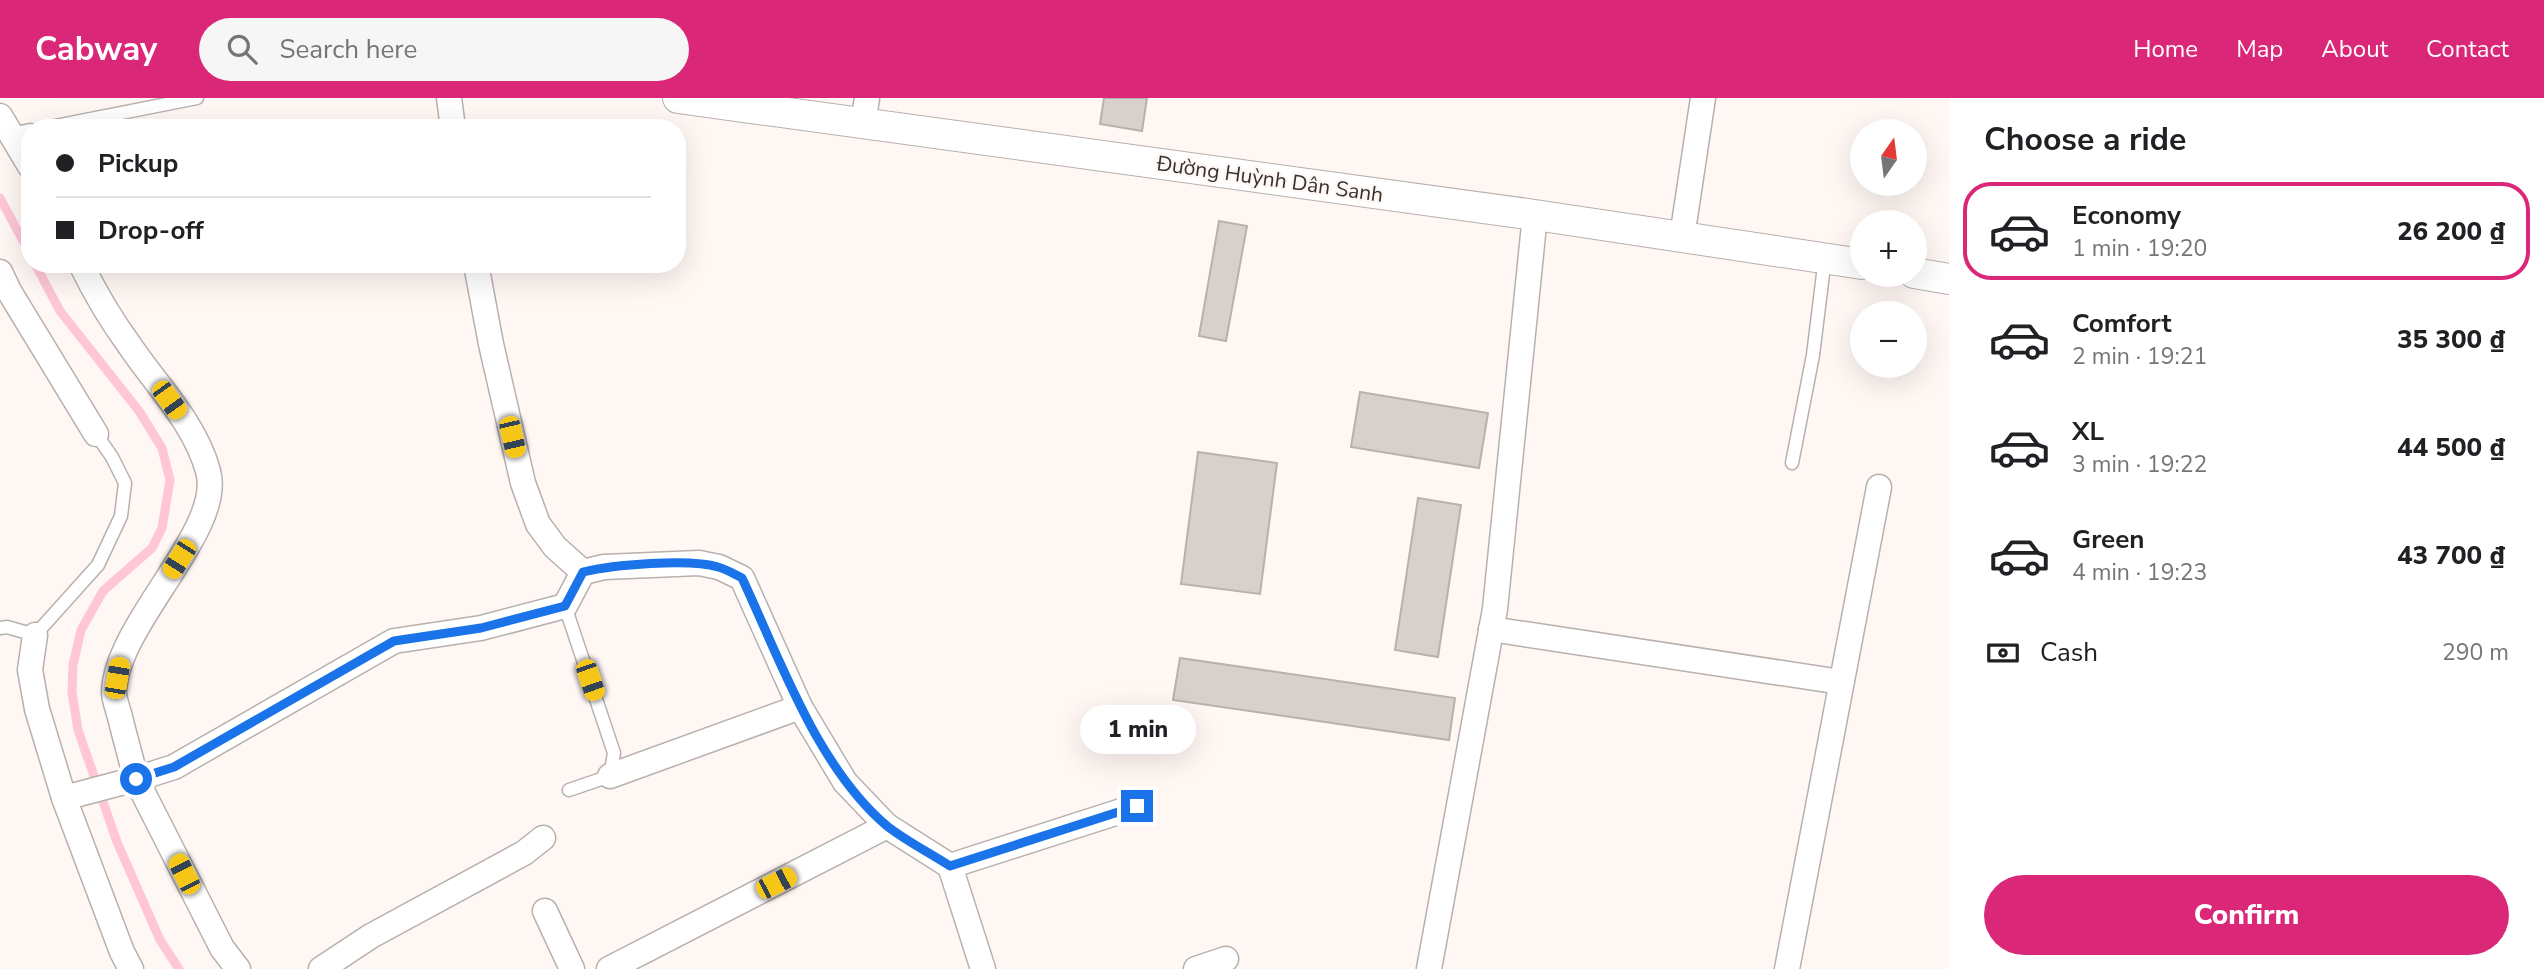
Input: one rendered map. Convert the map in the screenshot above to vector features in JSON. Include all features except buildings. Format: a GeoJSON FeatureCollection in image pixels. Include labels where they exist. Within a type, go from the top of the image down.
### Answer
{"type":"FeatureCollection","features":[{"type":"Feature","properties":{"kind":"street"},"geometry":{"type":"LineString","coordinates":[[449,98],[452,119]]}},
{"type":"Feature","properties":{"kind":"street","name":"Đường Huỳnh Dân Sanh"},"geometry":{"type":"LineString","coordinates":[[678,98],[865,111],[1850,262]]}},
{"type":"Feature","properties":{"kind":"street"},"geometry":{"type":"LineString","coordinates":[[1682,237],[1703,98]]}},
{"type":"Feature","properties":{"kind":"street"},"geometry":{"type":"LineString","coordinates":[[10,129],[21,149]]}},
{"type":"Feature","properties":{"kind":"street"},"geometry":{"type":"LineString","coordinates":[[1429,969],[1491,629],[1535,215]]}},
{"type":"Feature","properties":{"kind":"street"},"geometry":{"type":"LineString","coordinates":[[0,272],[96,434]]}},
{"type":"Feature","properties":{"kind":"street"},"geometry":{"type":"LineString","coordinates":[[86,273],[129,346],[196,439],[209,474],[209,498],[194,536],[135,630],[119,662],[114,693],[136,779],[222,948],[237,969]]}},
{"type":"Feature","properties":{"kind":"street"},"geometry":{"type":"LineString","coordinates":[[478,273],[523,483],[538,524],[555,547],[583,572]]}},
{"type":"Feature","properties":{"kind":"street"},"geometry":{"type":"LineString","coordinates":[[1927,275],[1949,279]]}},
{"type":"Feature","properties":{"kind":"street"},"geometry":{"type":"LineString","coordinates":[[1787,969],[1879,487]]}},
{"type":"Feature","properties":{"kind":"street"},"geometry":{"type":"LineString","coordinates":[[64,798],[174,767],[394,641],[481,628],[565,606],[583,572],[604,567],[699,563],[719,567],[742,578],[800,707],[845,782],[887,826],[950,866],[983,969]]}},
{"type":"Feature","properties":{"kind":"street"},"geometry":{"type":"LineString","coordinates":[[1491,629],[1841,682]]}},
{"type":"Feature","properties":{"kind":"street"},"geometry":{"type":"LineString","coordinates":[[35,635],[30,670],[37,709],[64,798],[122,952],[131,969]]}},
{"type":"Feature","properties":{"kind":"street"},"geometry":{"type":"LineString","coordinates":[[610,776],[800,707]]}},
{"type":"Feature","properties":{"kind":"street"},"geometry":{"type":"LineString","coordinates":[[950,866],[1137,806]]}},
{"type":"Feature","properties":{"kind":"street"},"geometry":{"type":"LineString","coordinates":[[609,969],[887,826]]}},
{"type":"Feature","properties":{"kind":"street"},"geometry":{"type":"LineString","coordinates":[[320,969],[371,936],[524,853],[543,838]]}},
{"type":"Feature","properties":{"kind":"street"},"geometry":{"type":"LineString","coordinates":[[545,911],[572,969]]}},
{"type":"Feature","properties":{"kind":"street"},"geometry":{"type":"LineString","coordinates":[[1196,969],[1226,960]]}},
{"type":"Feature","properties":{"kind":"lane"},"geometry":{"type":"LineString","coordinates":[[91,119],[197,98]]}},
{"type":"Feature","properties":{"kind":"lane"},"geometry":{"type":"LineString","coordinates":[[1792,463],[1813,355],[1825,258]]}},
{"type":"Feature","properties":{"kind":"lane"},"geometry":{"type":"LineString","coordinates":[[0,628],[7,627],[35,635],[97,565],[121,516],[125,483],[96,434]]}},
{"type":"Feature","properties":{"kind":"lane"},"geometry":{"type":"LineString","coordinates":[[565,606],[614,753],[610,776],[569,790]]}},
{"type":"Feature","properties":{"kind":"waterway"},"geometry":{"type":"LineString","coordinates":[[0,198],[21,237]]}},
{"type":"Feature","properties":{"kind":"waterway"},"geometry":{"type":"LineString","coordinates":[[40,273],[60,311],[139,411],[162,448],[170,480],[162,528],[152,548],[103,591],[81,630],[73,665],[72,692],[78,730],[117,842],[160,940],[179,969]]}},
{"type":"Feature","properties":{"kind":"route"},"geometry":{"type":"LineString","coordinates":[[136,779],[174,767],[394,641],[481,628],[565,606],[583,572],[604,567],[699,563],[719,567],[742,578],[800,707],[845,782],[887,826],[950,866],[1137,806]]}}]}
